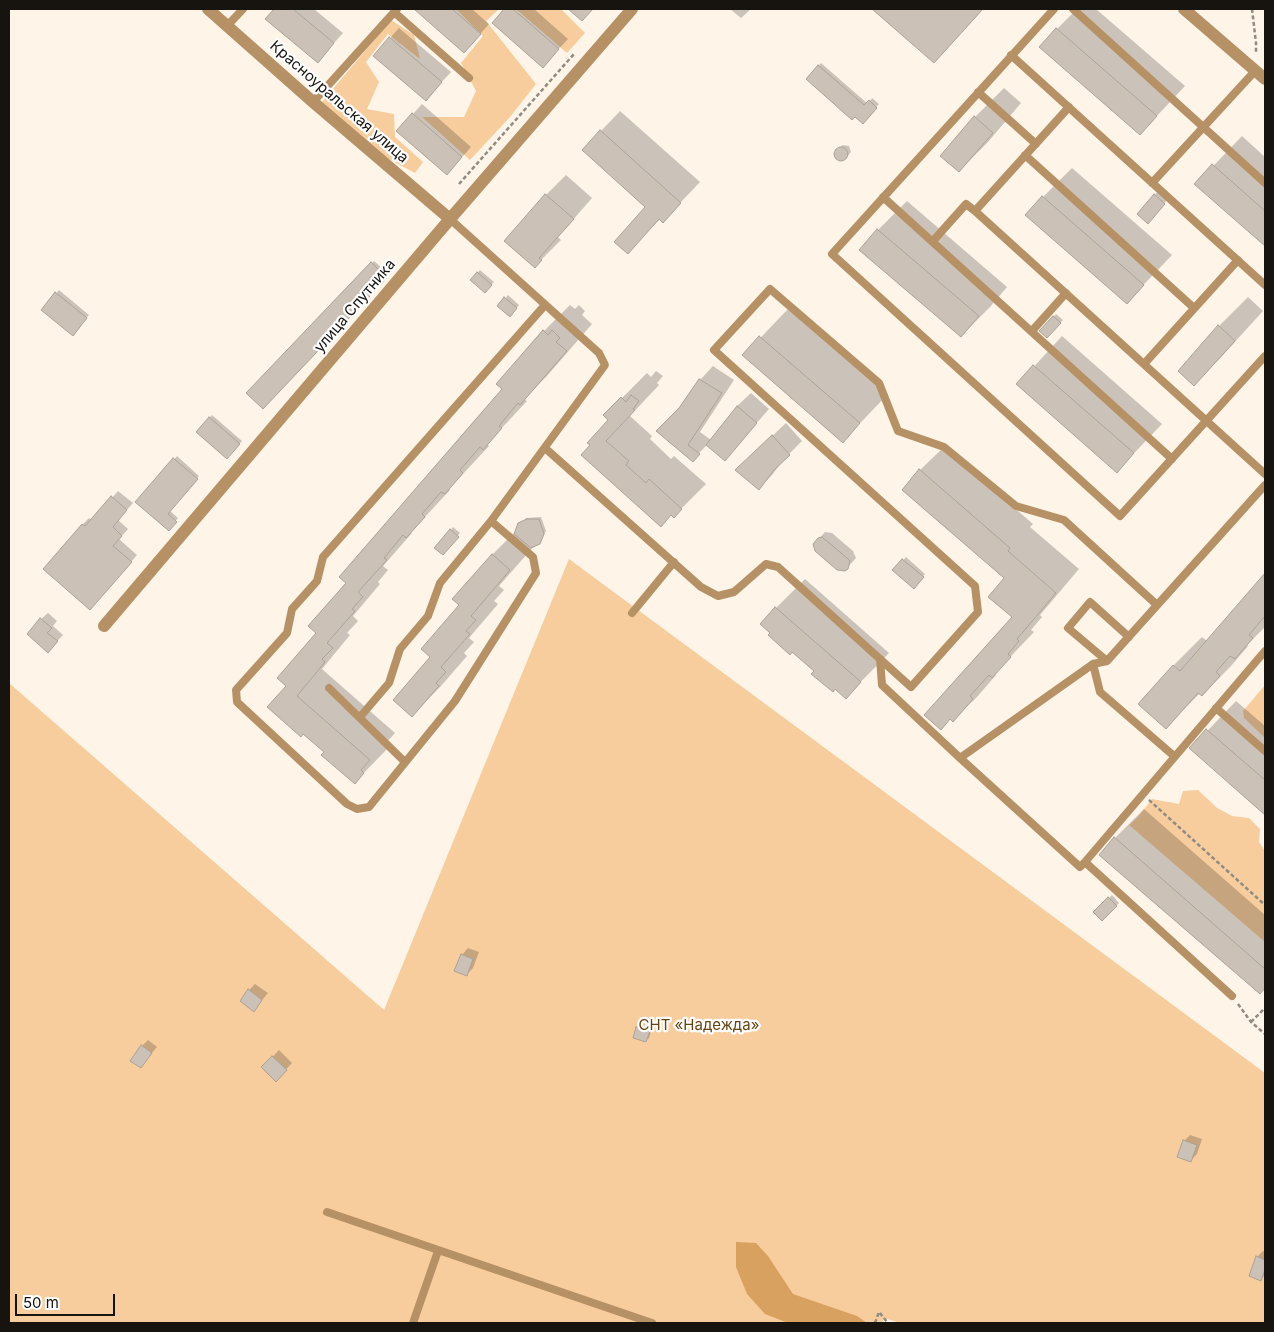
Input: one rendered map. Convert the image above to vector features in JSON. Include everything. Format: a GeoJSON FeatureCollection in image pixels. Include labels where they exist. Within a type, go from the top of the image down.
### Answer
{"type":"FeatureCollection","features":[{"type":"Feature","properties":{"kind":"street","name":"Красноуральская улица"},"geometry":{"type":"LineString","coordinates":[[208,9],[450,219]]}},
{"type":"Feature","properties":{"kind":"street","name":"улица Спутника"},"geometry":{"type":"LineString","coordinates":[[104,626],[450,219],[632,9]]}},
{"type":"Feature","properties":{"kind":"street"},"geometry":{"type":"LineString","coordinates":[[1184,9],[1260,75]]}},
{"type":"Feature","properties":{"kind":"lane"},"geometry":{"type":"LineString","coordinates":[[227,26],[243,9]]}},
{"type":"Feature","properties":{"kind":"lane"},"geometry":{"type":"LineString","coordinates":[[1054,9],[832,254],[1120,516],[1265,356]]}},
{"type":"Feature","properties":{"kind":"lane"},"geometry":{"type":"LineString","coordinates":[[1073,9],[1265,183]]}},
{"type":"Feature","properties":{"kind":"lane"},"geometry":{"type":"LineString","coordinates":[[313,102],[396,10],[469,78]]}},
{"type":"Feature","properties":{"kind":"lane"},"geometry":{"type":"LineString","coordinates":[[1012,55],[1265,285]]}},
{"type":"Feature","properties":{"kind":"lane"},"geometry":{"type":"LineString","coordinates":[[1152,183],[1203,127],[1260,75]]}},
{"type":"Feature","properties":{"kind":"lane"},"geometry":{"type":"LineString","coordinates":[[978,92],[1036,144]]}},
{"type":"Feature","properties":{"kind":"lane"},"geometry":{"type":"LineString","coordinates":[[975,211],[1069,107]]}},
{"type":"Feature","properties":{"kind":"lane"},"geometry":{"type":"LineString","coordinates":[[1025,155],[1194,308]]}},
{"type":"Feature","properties":{"kind":"lane"},"geometry":{"type":"LineString","coordinates":[[883,197],[1172,458]]}},
{"type":"Feature","properties":{"kind":"lane"},"geometry":{"type":"LineString","coordinates":[[933,241],[966,204],[1265,474]]}},
{"type":"Feature","properties":{"kind":"lane"},"geometry":{"type":"LineString","coordinates":[[360,717],[389,683],[400,649],[428,616],[440,583],[491,521],[605,366],[599,354],[450,219]]}},
{"type":"Feature","properties":{"kind":"lane"},"geometry":{"type":"LineString","coordinates":[[1144,364],[1238,260]]}},
{"type":"Feature","properties":{"kind":"lane"},"geometry":{"type":"LineString","coordinates":[[546,448],[701,587],[718,596],[734,592],[766,564],[778,567],[910,687],[978,612],[975,586],[714,350],[770,289],[879,383],[898,431],[944,447],[1016,506],[1064,520],[1157,606]]}},
{"type":"Feature","properties":{"kind":"lane"},"geometry":{"type":"LineString","coordinates":[[1032,331],[1066,294]]}},
{"type":"Feature","properties":{"kind":"lane"},"geometry":{"type":"LineString","coordinates":[[491,521],[533,557],[536,573],[456,701],[404,762],[369,808],[357,809],[347,804],[237,702],[236,690],[287,633],[292,609],[317,581],[323,557],[545,305]]}},
{"type":"Feature","properties":{"kind":"lane"},"geometry":{"type":"LineString","coordinates":[[960,758],[1093,664],[1107,661],[1265,485]]}},
{"type":"Feature","properties":{"kind":"lane"},"geometry":{"type":"LineString","coordinates":[[632,614],[674,562]]}},
{"type":"Feature","properties":{"kind":"lane"},"geometry":{"type":"LineString","coordinates":[[1107,661],[1068,628],[1090,602],[1130,637]]}},
{"type":"Feature","properties":{"kind":"lane"},"geometry":{"type":"LineString","coordinates":[[880,659],[882,685],[1080,867],[1265,651]]}},
{"type":"Feature","properties":{"kind":"lane"},"geometry":{"type":"LineString","coordinates":[[1093,664],[1100,692],[1174,756]]}},
{"type":"Feature","properties":{"kind":"lane"},"geometry":{"type":"LineString","coordinates":[[329,688],[404,762]]}},
{"type":"Feature","properties":{"kind":"lane"},"geometry":{"type":"LineString","coordinates":[[1216,708],[1265,751]]}},
{"type":"Feature","properties":{"kind":"lane"},"geometry":{"type":"LineString","coordinates":[[1086,862],[1232,996]]}},
{"type":"Feature","properties":{"kind":"lane"},"geometry":{"type":"LineString","coordinates":[[327,1212],[652,1323]]}},
{"type":"Feature","properties":{"kind":"lane"},"geometry":{"type":"LineString","coordinates":[[413,1323],[438,1251]]}},
{"type":"Feature","properties":{"kind":"path"},"geometry":{"type":"LineString","coordinates":[[1252,9],[1260,75]]}},
{"type":"Feature","properties":{"kind":"path"},"geometry":{"type":"LineString","coordinates":[[459,184],[576,52]]}},
{"type":"Feature","properties":{"kind":"path"},"geometry":{"type":"LineString","coordinates":[[1143,794],[1265,905]]}},
{"type":"Feature","properties":{"kind":"path"},"geometry":{"type":"LineString","coordinates":[[1232,996],[1251,1022],[1265,1034]]}},
{"type":"Feature","properties":{"kind":"path"},"geometry":{"type":"LineString","coordinates":[[1251,1022],[1265,1008]]}},
{"type":"Feature","properties":{"kind":"path"},"geometry":{"type":"LineString","coordinates":[[875,1323],[879,1312],[888,1323]]}},
{"type":"Feature","properties":{"kind":"green space"},"geometry":{"type":"Polygon","coordinates":[[[456,9],[499,9],[486,21],[536,84],[510,117],[470,160],[422,117],[464,117],[476,91],[461,63],[483,36],[456,9]]]}},
{"type":"Feature","properties":{"kind":"green space"},"geometry":{"type":"Polygon","coordinates":[[[516,9],[561,9],[585,33],[567,53],[516,9]]]}},
{"type":"Feature","properties":{"kind":"green space"},"geometry":{"type":"Polygon","coordinates":[[[391,20],[414,35],[420,59],[388,34],[366,62],[379,82],[367,109],[394,114],[395,137],[423,162],[415,173],[374,151],[322,102],[391,20]]]}},
{"type":"Feature","properties":{"kind":"green space","name":"СНТ «Надежда»"},"geometry":{"type":"Polygon","coordinates":[[[569,559],[1265,1073],[1265,1323],[900,1323],[884,1318],[882,1323],[9,1323],[9,683],[384,1010],[569,559]]]}},
{"type":"Feature","properties":{"kind":"green space"},"geometry":{"type":"Polygon","coordinates":[[[1265,685],[1265,738],[1244,718],[1243,711],[1265,685]]]}},
{"type":"Feature","properties":{"kind":"green space"},"geometry":{"type":"Polygon","coordinates":[[[1198,790],[1217,808],[1232,816],[1249,818],[1260,829],[1259,842],[1265,851],[1265,942],[1129,825],[1152,799],[1179,804],[1183,791],[1198,790]]]}},
{"type":"Feature","properties":{"kind":"shaded area"},"geometry":{"type":"Polygon","coordinates":[[[736,1242],[756,1243],[768,1256],[793,1294],[857,1316],[867,1323],[788,1323],[765,1314],[747,1294],[736,1267],[736,1242]]]}},
{"type":"Feature","properties":{"kind":"building"},"geometry":{"type":"Polygon","coordinates":[[[274,9],[293,9],[334,43],[318,63],[265,19],[274,9]]]}},
{"type":"Feature","properties":{"kind":"building"},"geometry":{"type":"Polygon","coordinates":[[[414,9],[452,9],[481,34],[464,53],[414,9]]]}},
{"type":"Feature","properties":{"kind":"building"},"geometry":{"type":"Polygon","coordinates":[[[504,9],[513,9],[559,49],[543,68],[492,23],[504,9]]]}},
{"type":"Feature","properties":{"kind":"building"},"geometry":{"type":"Polygon","coordinates":[[[568,9],[593,9],[582,21],[568,9]]]}},
{"type":"Feature","properties":{"kind":"building"},"geometry":{"type":"Polygon","coordinates":[[[872,9],[983,9],[934,63],[872,9]]]}},
{"type":"Feature","properties":{"kind":"building"},"geometry":{"type":"Polygon","coordinates":[[[1056,28],[1157,116],[1140,135],[1039,47],[1056,28]]]}},
{"type":"Feature","properties":{"kind":"building"},"geometry":{"type":"Polygon","coordinates":[[[389,37],[442,82],[426,101],[373,56],[389,37]]]}},
{"type":"Feature","properties":{"kind":"building"},"geometry":{"type":"Polygon","coordinates":[[[818,65],[864,105],[869,100],[877,108],[863,124],[855,117],[852,120],[806,79],[818,65]]]}},
{"type":"Feature","properties":{"kind":"building"},"geometry":{"type":"Polygon","coordinates":[[[412,113],[462,157],[447,175],[396,131],[412,113]]]}},
{"type":"Feature","properties":{"kind":"building"},"geometry":{"type":"Polygon","coordinates":[[[974,116],[993,133],[959,172],[940,156],[974,116]]]}},
{"type":"Feature","properties":{"kind":"building"},"geometry":{"type":"Polygon","coordinates":[[[600,130],[681,203],[663,223],[659,219],[628,254],[614,242],[645,207],[582,150],[600,130]]]}},
{"type":"Feature","properties":{"kind":"building"},"geometry":{"type":"Polygon","coordinates":[[[838,147],[844,147],[848,154],[844,161],[838,161],[834,157],[834,151],[838,147]]]}},
{"type":"Feature","properties":{"kind":"building"},"geometry":{"type":"Polygon","coordinates":[[[1212,164],[1265,211],[1265,246],[1194,184],[1212,164]]]}},
{"type":"Feature","properties":{"kind":"building"},"geometry":{"type":"Polygon","coordinates":[[[545,194],[574,219],[539,258],[542,260],[535,268],[504,241],[545,194]]]}},
{"type":"Feature","properties":{"kind":"building"},"geometry":{"type":"Polygon","coordinates":[[[1154,194],[1165,204],[1148,224],[1137,214],[1154,194]]]}},
{"type":"Feature","properties":{"kind":"building"},"geometry":{"type":"Polygon","coordinates":[[[1042,196],[1144,285],[1127,304],[1025,215],[1042,196]]]}},
{"type":"Feature","properties":{"kind":"building"},"geometry":{"type":"Polygon","coordinates":[[[877,229],[979,316],[961,337],[859,250],[877,229]]]}},
{"type":"Feature","properties":{"kind":"building"},"geometry":{"type":"Polygon","coordinates":[[[371,262],[387,278],[263,409],[246,393],[371,262]]]}},
{"type":"Feature","properties":{"kind":"building"},"geometry":{"type":"Polygon","coordinates":[[[477,272],[492,285],[485,293],[470,280],[477,272]]]}},
{"type":"Feature","properties":{"kind":"building"},"geometry":{"type":"Polygon","coordinates":[[[55,292],[87,318],[73,336],[41,310],[55,292]]]}},
{"type":"Feature","properties":{"kind":"building"},"geometry":{"type":"Polygon","coordinates":[[[504,297],[517,308],[510,317],[497,306],[504,297]]]}},
{"type":"Feature","properties":{"kind":"building"},"geometry":{"type":"Polygon","coordinates":[[[1053,316],[1061,323],[1047,338],[1039,331],[1053,316]]]}},
{"type":"Feature","properties":{"kind":"building"},"geometry":{"type":"Polygon","coordinates":[[[1218,325],[1235,341],[1194,386],[1178,371],[1218,325]]]}},
{"type":"Feature","properties":{"kind":"building"},"geometry":{"type":"Polygon","coordinates":[[[543,330],[548,335],[552,330],[560,338],[556,342],[567,351],[520,405],[518,403],[499,426],[502,428],[483,450],[480,447],[460,470],[463,473],[445,494],[441,492],[422,514],[425,517],[406,538],[403,535],[384,558],[387,560],[358,592],[363,597],[352,609],[355,611],[327,643],[333,648],[322,659],[325,662],[297,696],[370,760],[361,770],[364,773],[355,784],[321,755],[324,752],[303,734],[301,737],[267,707],[286,686],[277,678],[316,633],[308,626],[346,583],[339,577],[502,389],[496,384],[543,330]]]}},
{"type":"Feature","properties":{"kind":"building"},"geometry":{"type":"Polygon","coordinates":[[[759,336],[860,423],[843,443],[742,355],[759,336]]]}},
{"type":"Feature","properties":{"kind":"building"},"geometry":{"type":"Polygon","coordinates":[[[1033,365],[1134,453],[1117,473],[1016,384],[1033,365]]]}},
{"type":"Feature","properties":{"kind":"building"},"geometry":{"type":"Polygon","coordinates":[[[699,379],[722,393],[688,445],[700,454],[693,462],[656,431],[679,408],[699,379]]]}},
{"type":"Feature","properties":{"kind":"building"},"geometry":{"type":"Polygon","coordinates":[[[631,395],[639,401],[633,409],[635,410],[606,441],[629,461],[626,465],[646,483],[649,479],[682,509],[674,518],[671,515],[661,527],[581,455],[590,445],[587,443],[608,420],[603,415],[621,397],[626,402],[631,395]]]}},
{"type":"Feature","properties":{"kind":"building"},"geometry":{"type":"Polygon","coordinates":[[[737,406],[757,423],[725,461],[706,445],[737,406]]]}},
{"type":"Feature","properties":{"kind":"building"},"geometry":{"type":"Polygon","coordinates":[[[209,417],[240,444],[227,459],[196,432],[209,417]]]}},
{"type":"Feature","properties":{"kind":"building"},"geometry":{"type":"Polygon","coordinates":[[[772,435],[790,455],[774,470],[759,490],[735,470],[772,435]]]}},
{"type":"Feature","properties":{"kind":"building"},"geometry":{"type":"Polygon","coordinates":[[[173,458],[198,479],[168,514],[177,522],[169,531],[135,502],[173,458]]]}},
{"type":"Feature","properties":{"kind":"building"},"geometry":{"type":"Polygon","coordinates":[[[919,469],[1010,548],[1008,551],[1056,593],[1017,639],[1019,641],[1008,654],[1011,657],[992,678],[989,675],[970,696],[973,699],[953,722],[950,719],[941,730],[924,715],[1012,617],[988,597],[1004,578],[902,490],[919,469]]]}},
{"type":"Feature","properties":{"kind":"building"},"geometry":{"type":"Polygon","coordinates":[[[111,496],[127,510],[113,527],[122,536],[113,546],[132,562],[90,610],[43,569],[82,524],[85,526],[111,496]]]}},
{"type":"Feature","properties":{"kind":"building"},"geometry":{"type":"Polygon","coordinates":[[[527,519],[539,519],[544,534],[540,544],[531,548],[514,534],[518,523],[527,519]]]}},
{"type":"Feature","properties":{"kind":"building"},"geometry":{"type":"Polygon","coordinates":[[[450,529],[459,537],[443,555],[434,548],[450,529]]]}},
{"type":"Feature","properties":{"kind":"building"},"geometry":{"type":"Polygon","coordinates":[[[822,537],[850,561],[848,569],[845,571],[837,570],[815,551],[813,544],[818,538],[822,537]]]}},
{"type":"Feature","properties":{"kind":"building"},"geometry":{"type":"Polygon","coordinates":[[[492,554],[510,570],[471,616],[476,620],[466,631],[470,634],[441,667],[446,672],[436,683],[439,686],[412,717],[393,700],[430,657],[421,649],[459,605],[452,599],[492,554]]]}},
{"type":"Feature","properties":{"kind":"building"},"geometry":{"type":"Polygon","coordinates":[[[902,559],[924,577],[914,589],[892,570],[902,559]]]}},
{"type":"Feature","properties":{"kind":"building"},"geometry":{"type":"Polygon","coordinates":[[[1265,573],[1265,616],[1249,635],[1253,638],[1235,659],[1230,656],[1216,672],[1220,676],[1202,696],[1198,693],[1166,729],[1138,704],[1173,665],[1180,671],[1265,573]]]}},
{"type":"Feature","properties":{"kind":"building"},"geometry":{"type":"Polygon","coordinates":[[[775,607],[861,682],[846,699],[835,689],[833,692],[811,674],[814,671],[792,652],[790,655],[768,635],[770,633],[760,624],[775,607]]]}},
{"type":"Feature","properties":{"kind":"building"},"geometry":{"type":"Polygon","coordinates":[[[40,618],[52,628],[47,633],[58,641],[48,653],[27,634],[40,618]]]}},
{"type":"Feature","properties":{"kind":"building"},"geometry":{"type":"Polygon","coordinates":[[[1206,729],[1265,780],[1265,815],[1189,748],[1206,729]]]}},
{"type":"Feature","properties":{"kind":"building"},"geometry":{"type":"Polygon","coordinates":[[[1114,837],[1265,969],[1265,988],[1260,994],[1099,855],[1114,837]]]}},
{"type":"Feature","properties":{"kind":"building"},"geometry":{"type":"Polygon","coordinates":[[[1108,897],[1117,906],[1102,921],[1093,912],[1108,897]]]}},
{"type":"Feature","properties":{"kind":"building"},"geometry":{"type":"Polygon","coordinates":[[[461,954],[473,959],[467,976],[454,971],[461,954]]]}},
{"type":"Feature","properties":{"kind":"building"},"geometry":{"type":"Polygon","coordinates":[[[248,989],[262,1000],[254,1012],[240,1001],[248,989]]]}},
{"type":"Feature","properties":{"kind":"building"},"geometry":{"type":"Polygon","coordinates":[[[636,1027],[650,1031],[646,1042],[633,1038],[636,1027]]]}},
{"type":"Feature","properties":{"kind":"building"},"geometry":{"type":"Polygon","coordinates":[[[141,1045],[152,1053],[141,1068],[130,1061],[141,1045]]]}},
{"type":"Feature","properties":{"kind":"building"},"geometry":{"type":"Polygon","coordinates":[[[272,1056],[287,1070],[276,1082],[261,1067],[272,1056]]]}},
{"type":"Feature","properties":{"kind":"building"},"geometry":{"type":"Polygon","coordinates":[[[1183,1140],[1197,1145],[1191,1162],[1177,1157],[1183,1140]]]}},
{"type":"Feature","properties":{"kind":"building"},"geometry":{"type":"Polygon","coordinates":[[[1256,1256],[1265,1260],[1265,1269],[1261,1281],[1249,1276],[1256,1256]]]}}]}
